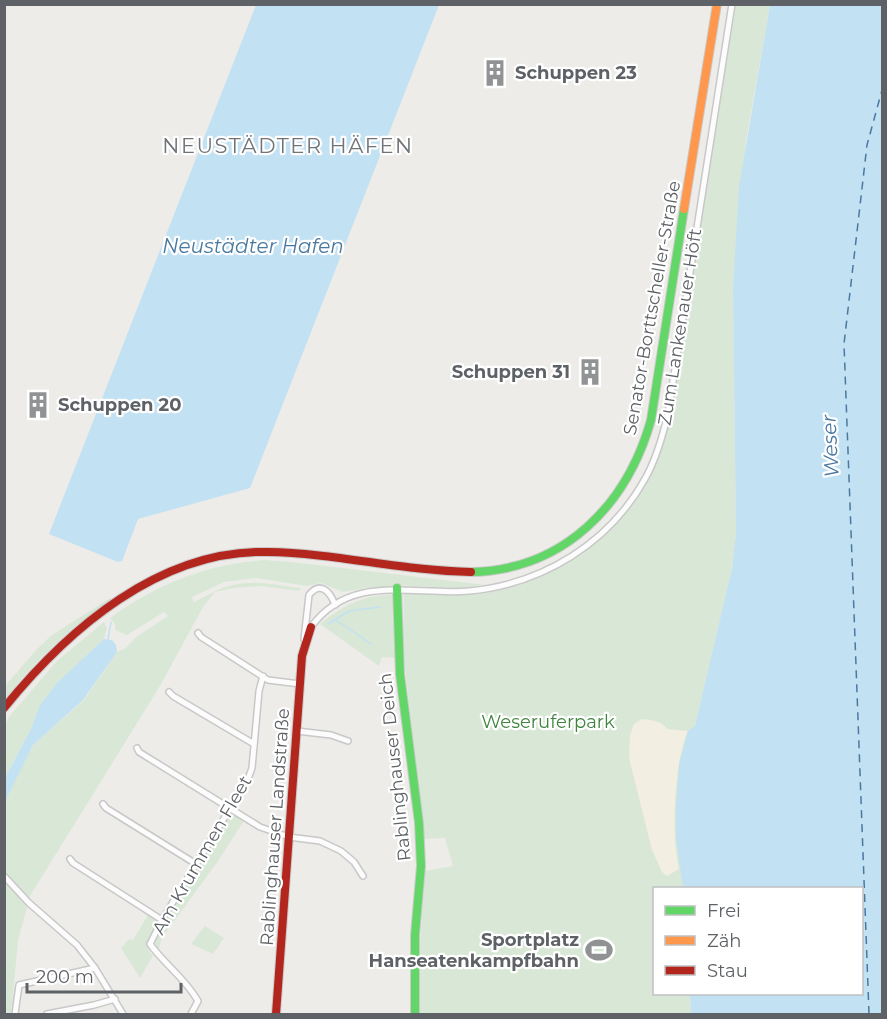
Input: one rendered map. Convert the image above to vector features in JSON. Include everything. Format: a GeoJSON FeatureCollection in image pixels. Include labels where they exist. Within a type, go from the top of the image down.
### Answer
{"type":"FeatureCollection","features":[{"type":"Feature","properties":{"kind":"street","name":"Senator-Borttscheller-Straße"},"geometry":{"type":"LineString","coordinates":[[4,708],[29,676],[51,654],[103,611],[153,582],[197,563],[225,555],[275,551],[459,572],[499,570],[540,558],[558,548],[598,518],[630,477],[644,446],[651,420],[717,4]]}},
{"type":"Feature","properties":{"kind":"street","name":"Zum Lankenauer Höft"},"geometry":{"type":"LineString","coordinates":[[311,627],[319,617],[335,605],[360,594],[397,588],[466,591],[503,586],[530,578],[567,560],[586,547],[610,526],[638,491],[660,446],[668,412],[732,4]]}},
{"type":"Feature","properties":{"kind":"street","name":"Rablinghauser Landstraße"},"geometry":{"type":"LineString","coordinates":[[276,1014],[300,684],[311,592],[322,588],[328,591],[335,605]]}},
{"type":"Feature","properties":{"kind":"street","name":"Rablinghauser Deich"},"geometry":{"type":"LineString","coordinates":[[397,588],[400,674],[419,822],[421,866],[415,935],[415,1014]]}},
{"type":"Feature","properties":{"kind":"street","name":"Rablinghauser Landstraße"},"geometry":{"type":"LineString","coordinates":[[305,642],[311,627]]}},
{"type":"Feature","properties":{"kind":"street"},"geometry":{"type":"LineString","coordinates":[[198,633],[201,638],[268,680],[300,684]]}},
{"type":"Feature","properties":{"kind":"street","name":"Am Krummen Fleet"},"geometry":{"type":"LineString","coordinates":[[191,1014],[198,1001],[190,988],[150,944],[162,920],[248,779],[252,768],[259,691],[263,676]]}},
{"type":"Feature","properties":{"kind":"street"},"geometry":{"type":"LineString","coordinates":[[169,692],[254,744]]}},
{"type":"Feature","properties":{"kind":"street"},"geometry":{"type":"LineString","coordinates":[[297,731],[331,735],[348,741]]}},
{"type":"Feature","properties":{"kind":"street"},"geometry":{"type":"LineString","coordinates":[[137,748],[260,827],[289,837],[320,841],[342,849],[363,876]]}},
{"type":"Feature","properties":{"kind":"street"},"geometry":{"type":"LineString","coordinates":[[104,804],[106,808],[196,864]]}},
{"type":"Feature","properties":{"kind":"street"},"geometry":{"type":"LineString","coordinates":[[70,859],[162,920]]}},
{"type":"Feature","properties":{"kind":"street"},"geometry":{"type":"LineString","coordinates":[[4,876],[29,903],[77,945],[95,968],[123,1014]]}},
{"type":"Feature","properties":{"kind":"street"},"geometry":{"type":"LineString","coordinates":[[15,1014],[19,985],[95,968]]}},
{"type":"Feature","properties":{"kind":"street"},"geometry":{"type":"LineString","coordinates":[[47,1014],[115,999]]}},
{"type":"Feature","properties":{"kind":"green space","name":"Weseruferpark"},"geometry":{"type":"Polygon","coordinates":[[[735,5],[770,5],[746,141],[733,288],[736,534],[732,568],[695,727],[688,731],[683,887],[653,887],[653,995],[690,995],[691,1014],[419,1014],[418,969],[425,871],[453,866],[445,838],[424,839],[403,649],[404,593],[482,592],[516,585],[548,574],[576,558],[623,514],[642,487],[669,425],[735,5]]]}},
{"type":"Feature","properties":{"kind":"green space"},"geometry":{"type":"Polygon","coordinates":[[[264,560],[486,585],[456,588],[396,585],[343,592],[321,583],[307,586],[256,578],[224,582],[192,597],[194,602],[225,587],[247,583],[300,588],[300,591],[260,586],[235,588],[215,592],[203,607],[160,686],[30,896],[18,941],[11,1014],[4,1014],[4,801],[33,745],[84,700],[117,652],[126,648],[136,637],[168,616],[164,612],[127,635],[115,630],[115,624],[110,618],[146,595],[183,578],[223,566],[264,560]]]}},
{"type":"Feature","properties":{"kind":"green space"},"geometry":{"type":"Polygon","coordinates":[[[382,595],[396,596],[397,658],[382,657],[379,666],[320,624],[354,602],[382,595]]]}},
{"type":"Feature","properties":{"kind":"green space"},"geometry":{"type":"Polygon","coordinates":[[[110,598],[111,600],[54,645],[5,699],[5,686],[36,650],[52,635],[110,598]]]}},
{"type":"Feature","properties":{"kind":"green space"},"geometry":{"type":"Polygon","coordinates":[[[104,622],[107,628],[104,639],[58,682],[40,705],[31,729],[5,778],[5,725],[9,717],[57,661],[104,622]]]}},
{"type":"Feature","properties":{"kind":"green space"},"geometry":{"type":"Polygon","coordinates":[[[232,813],[245,819],[218,861],[161,939],[159,950],[157,950],[156,934],[232,813]]]}},
{"type":"Feature","properties":{"kind":"green space"},"geometry":{"type":"Polygon","coordinates":[[[148,915],[158,923],[147,943],[153,956],[140,978],[121,948],[129,939],[133,940],[148,915]]]}},
{"type":"Feature","properties":{"kind":"green space"},"geometry":{"type":"Polygon","coordinates":[[[205,926],[224,938],[213,954],[191,944],[205,926]]]}},
{"type":"Feature","properties":{"kind":"sand"},"geometry":{"type":"Polygon","coordinates":[[[642,719],[653,720],[667,729],[688,731],[683,745],[675,799],[675,838],[679,869],[667,876],[662,872],[652,850],[629,758],[630,735],[634,724],[642,719]]]}},
{"type":"Feature","properties":{"kind":"water","name":"Neustädter Hafen"},"geometry":{"type":"Polygon","coordinates":[[[256,5],[439,5],[250,488],[138,519],[122,561],[118,562],[49,534],[256,5]]]}},
{"type":"Feature","properties":{"kind":"water","name":"Weser"},"geometry":{"type":"Polygon","coordinates":[[[770,5],[882,5],[882,1014],[691,1014],[690,995],[863,995],[863,887],[683,887],[676,839],[679,764],[688,731],[695,726],[732,568],[736,534],[733,288],[739,187],[770,5]]]}},
{"type":"Feature","properties":{"kind":"water"},"geometry":{"type":"Polygon","coordinates":[[[104,639],[112,640],[117,652],[83,700],[33,745],[5,801],[5,778],[31,729],[40,705],[58,682],[104,639]]]}},
{"type":"Feature","properties":{"kind":"waterway"},"geometry":{"type":"LineString","coordinates":[[328,624],[349,611],[380,607]]}},
{"type":"Feature","properties":{"kind":"waterway"},"geometry":{"type":"LineString","coordinates":[[336,620],[371,644]]}},
{"type":"Feature","properties":{"kind":"waterway"},"geometry":{"type":"LineString","coordinates":[[108,639],[111,622]]}},
{"type":"Feature","properties":{"kind":"ferry route"},"geometry":{"type":"LineString","coordinates":[[869,1014],[844,344],[867,145],[882,90]]}},
{"type":"Feature","properties":{"kind":"traffic: fast"},"geometry":{"type":"LineString","coordinates":[[471,572],[504,568],[535,559],[562,545],[587,527],[608,505],[626,479],[640,451],[651,420],[684,209]]}},
{"type":"Feature","properties":{"kind":"traffic: fast"},"geometry":{"type":"LineString","coordinates":[[397,588],[400,674],[419,823],[421,866],[415,935],[415,1014]]}},
{"type":"Feature","properties":{"kind":"traffic: slow"},"geometry":{"type":"LineString","coordinates":[[684,209],[717,4]]}},
{"type":"Feature","properties":{"kind":"traffic: jam"},"geometry":{"type":"LineString","coordinates":[[4,708],[29,678],[87,623],[119,599],[154,579],[190,564],[228,555],[268,552],[319,555],[420,569],[471,572]]}},
{"type":"Feature","properties":{"kind":"traffic: jam"},"geometry":{"type":"LineString","coordinates":[[276,1014],[302,656],[311,627]]}},
{"type":"Feature","properties":{"kind":"place","name":"Schuppen 23"},"geometry":{"type":"Point","coordinates":[495,73]}},
{"type":"Feature","properties":{"kind":"place","name":"Schuppen 31"},"geometry":{"type":"Point","coordinates":[590,372]}},
{"type":"Feature","properties":{"kind":"place","name":"Schuppen 20"},"geometry":{"type":"Point","coordinates":[38,405]}},
{"type":"Feature","properties":{"kind":"place","name":"Sportplatz Hanseatenkampfbahn"},"geometry":{"type":"Point","coordinates":[599,950]}},
{"type":"Feature","properties":{"kind":"district","name":"NEUSTÄDTER HÄFEN"},"geometry":{"type":"Point","coordinates":[288,145]}}]}
